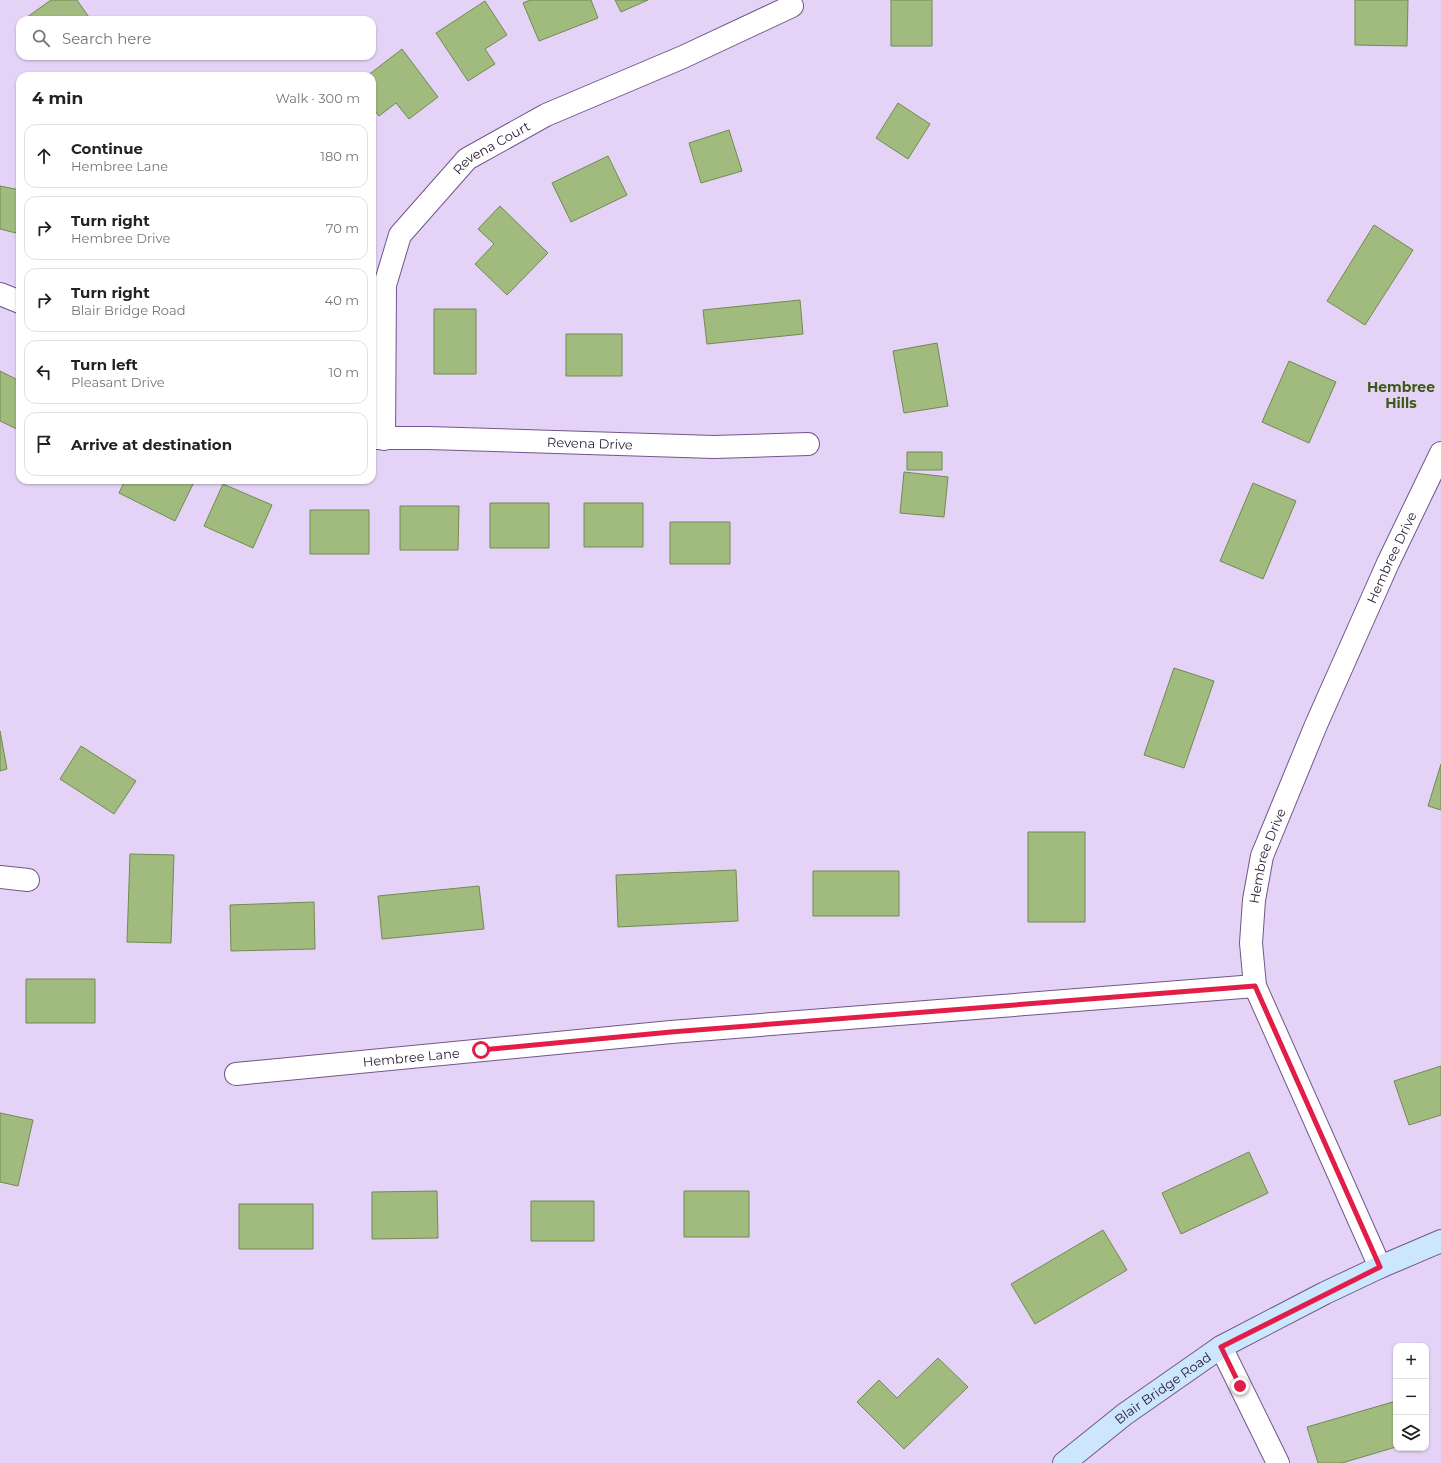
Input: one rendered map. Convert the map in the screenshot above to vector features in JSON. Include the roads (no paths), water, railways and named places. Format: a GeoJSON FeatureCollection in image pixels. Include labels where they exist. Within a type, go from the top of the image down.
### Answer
{"type":"FeatureCollection","features":[{"type":"Feature","properties":{"kind":"street","name":"Revena Court"},"geometry":{"type":"LineString","coordinates":[[378,438],[386,285],[400,235],[468,159],[546,115],[683,57],[792,6]]}},
{"type":"Feature","properties":{"kind":"street"},"geometry":{"type":"LineString","coordinates":[[0,294],[16,300]]}},
{"type":"Feature","properties":{"kind":"street","name":"Revena Drive"},"geometry":{"type":"LineString","coordinates":[[378,438],[428,438],[714,447],[808,444]]}},
{"type":"Feature","properties":{"kind":"street","name":"Hembree Drive"},"geometry":{"type":"LineString","coordinates":[[1380,1267],[1255,986],[1251,943],[1254,900],[1262,856],[1316,725],[1388,563],[1441,453]]}},
{"type":"Feature","properties":{"kind":"street"},"geometry":{"type":"LineString","coordinates":[[0,877],[28,880]]}},
{"type":"Feature","properties":{"kind":"street","name":"Hembree Lane"},"geometry":{"type":"LineString","coordinates":[[236,1074],[679,1032],[1255,986]]}},
{"type":"Feature","properties":{"kind":"street","name":"Blair Bridge Road"},"geometry":{"type":"LineString","coordinates":[[1064,1463],[1125,1414],[1221,1347],[1380,1267],[1441,1241]]}},
{"type":"Feature","properties":{"kind":"street"},"geometry":{"type":"LineString","coordinates":[[1221,1347],[1278,1463]]}},
{"type":"Feature","properties":{"kind":"district","name":"Hembree Hills"},"geometry":{"type":"Point","coordinates":[1401,396]}}]}
